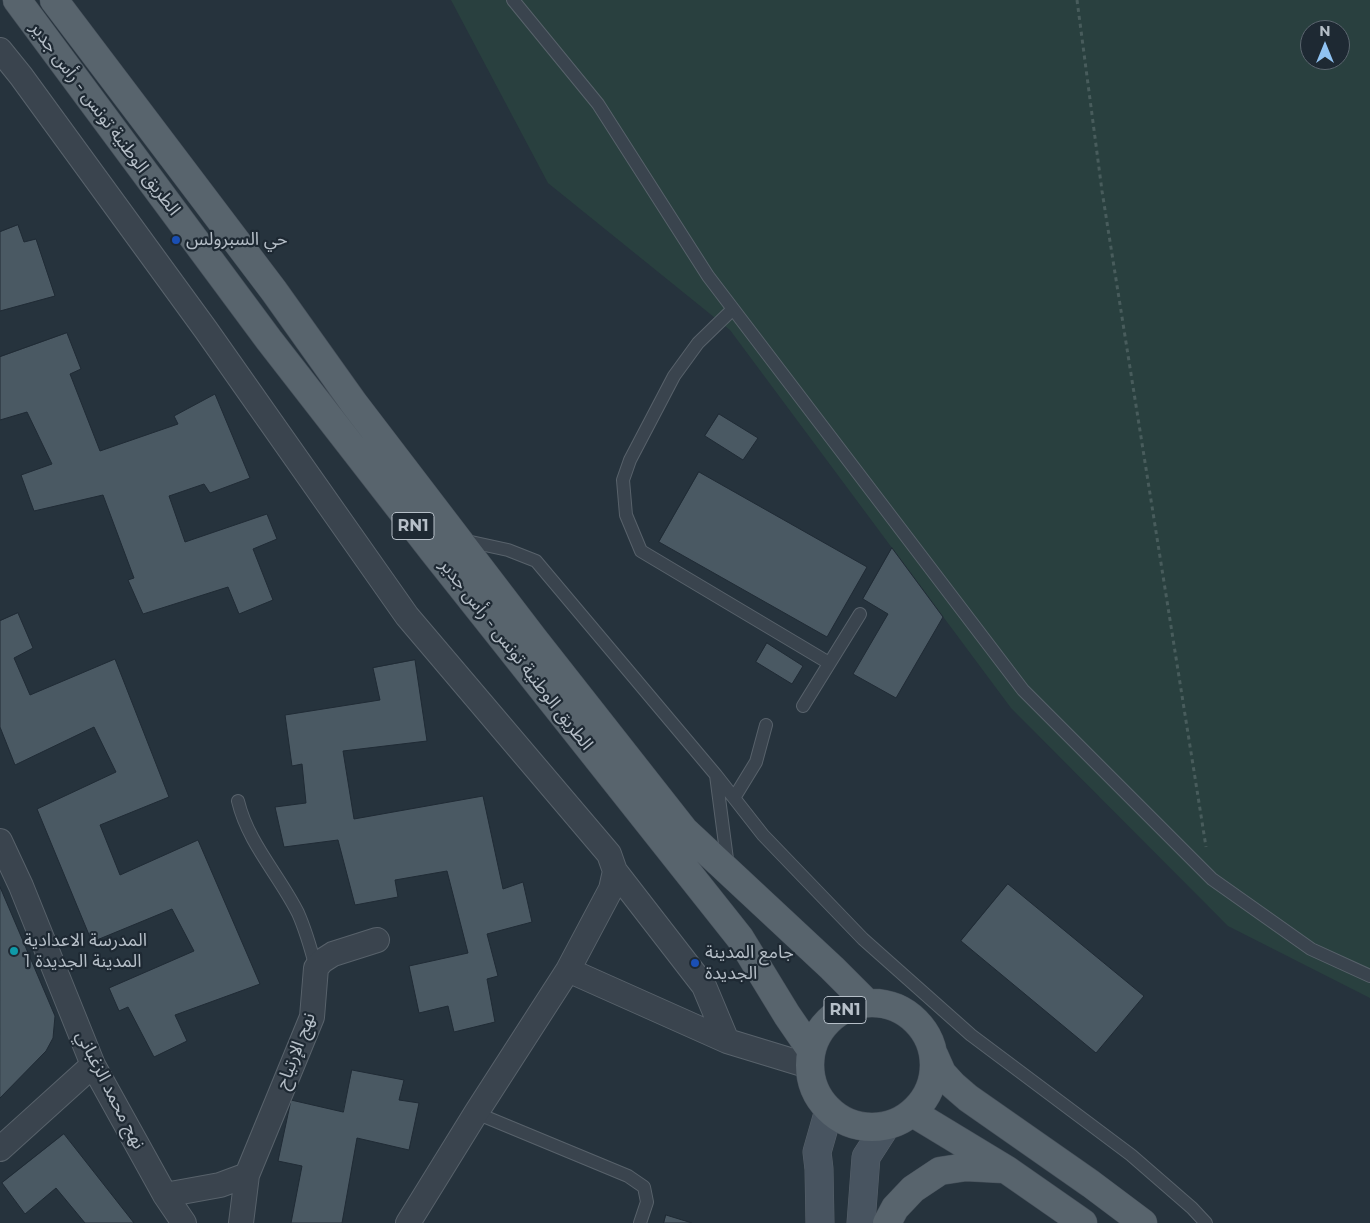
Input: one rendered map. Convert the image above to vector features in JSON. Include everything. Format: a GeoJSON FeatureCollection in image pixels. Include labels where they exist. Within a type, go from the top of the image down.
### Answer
{"type":"FeatureCollection","features":[{"type":"Feature","properties":{"kind":"main road","name":"الطريق الوطنية تونس - رأس جدير"},"geometry":{"type":"LineString","coordinates":[[17,0],[269,340],[433,552],[740,938],[811,1058]]}},
{"type":"Feature","properties":{"kind":"main road","name":"الطريق الوطنية تونس - رأس جدير"},"geometry":{"type":"LineString","coordinates":[[54,0],[268,283],[353,402],[457,539],[684,830],[867,1003]]}},
{"type":"Feature","properties":{"kind":"main road","name":"RN1"},"geometry":{"type":"LineString","coordinates":[[934,1056],[934,1077],[927,1097],[913,1113],[900,1121],[886,1126],[865,1128],[846,1122],[829,1110],[818,1098],[812,1083],[811,1058],[819,1032],[832,1018],[848,1007],[867,1003],[886,1004],[904,1011],[918,1022],[929,1038],[934,1056],[942,1073],[953,1085],[968,1098],[1091,1184],[1143,1223]]}},
{"type":"Feature","properties":{"kind":"main road"},"geometry":{"type":"LineString","coordinates":[[820,1223],[817,1152],[829,1110]]}},
{"type":"Feature","properties":{"kind":"main road"},"geometry":{"type":"LineString","coordinates":[[913,1113],[1007,1170],[1082,1223]]}},
{"type":"Feature","properties":{"kind":"main road"},"geometry":{"type":"LineString","coordinates":[[861,1223],[866,1157],[886,1126]]}},
{"type":"Feature","properties":{"kind":"main road"},"geometry":{"type":"LineString","coordinates":[[887,1223],[895,1208],[913,1189],[940,1171],[966,1167],[1007,1170]]}},
{"type":"Feature","properties":{"kind":"street"},"geometry":{"type":"LineString","coordinates":[[0,50],[27,84],[206,330],[407,616],[609,854],[615,871],[704,986],[727,1041]]}},
{"type":"Feature","properties":{"kind":"street","name":"نهج محمد الزغباني"},"geometry":{"type":"LineString","coordinates":[[0,841],[21,886],[93,1066],[165,1195],[184,1223]]}},
{"type":"Feature","properties":{"kind":"street"},"geometry":{"type":"LineString","coordinates":[[408,1223],[568,970],[610,889],[615,871]]}},
{"type":"Feature","properties":{"kind":"street"},"geometry":{"type":"LineString","coordinates":[[316,968],[332,954],[377,940]]}},
{"type":"Feature","properties":{"kind":"street","name":"نهج الإرتياح"},"geometry":{"type":"LineString","coordinates":[[240,1223],[247,1174],[312,1017],[316,968]]}},
{"type":"Feature","properties":{"kind":"street"},"geometry":{"type":"LineString","coordinates":[[568,970],[727,1041],[811,1058]]}},
{"type":"Feature","properties":{"kind":"street"},"geometry":{"type":"LineString","coordinates":[[0,1149],[93,1066]]}},
{"type":"Feature","properties":{"kind":"street"},"geometry":{"type":"LineString","coordinates":[[165,1195],[220,1185],[247,1174]]}},
{"type":"Feature","properties":{"kind":"lane"},"geometry":{"type":"LineString","coordinates":[[513,0],[598,104],[708,276],[1024,690],[1212,880],[1312,948],[1370,976]]}},
{"type":"Feature","properties":{"kind":"lane"},"geometry":{"type":"LineString","coordinates":[[733,309],[698,342],[674,376],[630,460],[623,480],[626,515],[641,552],[829,664]]}},
{"type":"Feature","properties":{"kind":"lane"},"geometry":{"type":"LineString","coordinates":[[457,539],[508,550],[536,561],[716,775],[763,835],[870,945],[970,1035],[1131,1155],[1192,1208],[1206,1223]]}},
{"type":"Feature","properties":{"kind":"lane"},"geometry":{"type":"LineString","coordinates":[[803,706],[860,614]]}},
{"type":"Feature","properties":{"kind":"lane"},"geometry":{"type":"LineString","coordinates":[[734,798],[756,762],[766,725]]}},
{"type":"Feature","properties":{"kind":"lane"},"geometry":{"type":"LineString","coordinates":[[716,775],[729,872]]}},
{"type":"Feature","properties":{"kind":"lane","name":"نهج الإرتياح"},"geometry":{"type":"LineString","coordinates":[[238,801],[242,818],[297,913],[309,942],[316,968]]}},
{"type":"Feature","properties":{"kind":"lane"},"geometry":{"type":"LineString","coordinates":[[476,1113],[628,1176],[644,1187],[647,1202],[640,1223]]}},
{"type":"Feature","properties":{"kind":"path"},"geometry":{"type":"LineString","coordinates":[[1077,0],[1103,200],[1212,880]]}},
{"type":"Feature","properties":{"kind":"green space"},"geometry":{"type":"Polygon","coordinates":[[[451,0],[1370,0],[1370,998],[1228,926],[1011,708],[730,330],[548,183],[451,0]]]}},
{"type":"Feature","properties":{"kind":"building"},"geometry":{"type":"Polygon","coordinates":[[[18,225],[24,242],[36,239],[55,296],[0,311],[0,232],[18,225]]]}},
{"type":"Feature","properties":{"kind":"building"},"geometry":{"type":"Polygon","coordinates":[[[67,333],[81,369],[70,374],[100,451],[178,424],[174,416],[215,394],[250,478],[210,493],[204,484],[169,496],[185,542],[267,514],[277,539],[253,549],[273,600],[239,614],[228,587],[143,614],[128,580],[134,578],[103,495],[34,511],[21,475],[52,464],[27,412],[0,420],[0,357],[67,333]]]}},
{"type":"Feature","properties":{"kind":"building"},"geometry":{"type":"Polygon","coordinates":[[[719,414],[758,438],[743,460],[705,436],[719,414]]]}},
{"type":"Feature","properties":{"kind":"building"},"geometry":{"type":"Polygon","coordinates":[[[699,472],[867,567],[827,637],[659,542],[699,472]]]}},
{"type":"Feature","properties":{"kind":"building"},"geometry":{"type":"Polygon","coordinates":[[[892,548],[943,617],[896,698],[853,674],[888,614],[863,599],[892,548]]]}},
{"type":"Feature","properties":{"kind":"building"},"geometry":{"type":"Polygon","coordinates":[[[18,613],[33,648],[14,658],[30,695],[115,659],[169,797],[100,825],[120,875],[198,840],[260,984],[175,1015],[187,1041],[154,1057],[128,1007],[119,1011],[109,988],[194,951],[172,909],[92,942],[37,809],[116,772],[94,727],[15,765],[0,727],[0,621],[18,613]]]}},
{"type":"Feature","properties":{"kind":"building"},"geometry":{"type":"Polygon","coordinates":[[[767,643],[803,666],[792,684],[756,662],[767,643]]]}},
{"type":"Feature","properties":{"kind":"building"},"geometry":{"type":"Polygon","coordinates":[[[415,660],[427,741],[343,751],[354,819],[483,796],[503,889],[523,882],[532,922],[487,934],[498,976],[487,979],[495,1022],[454,1032],[448,1006],[419,1013],[409,966],[468,953],[447,871],[395,880],[398,897],[355,905],[338,840],[284,847],[275,807],[306,803],[302,764],[292,766],[285,715],[380,700],[373,668],[415,660]]]}},
{"type":"Feature","properties":{"kind":"building"},"geometry":{"type":"Polygon","coordinates":[[[1008,884],[1144,996],[1096,1053],[961,941],[1008,884]]]}},
{"type":"Feature","properties":{"kind":"building","name":"المدرسة الاعدادية المدينة الجديدة 1"},"geometry":{"type":"Polygon","coordinates":[[[0,887],[55,1016],[53,1038],[46,1051],[0,1098],[0,887]]]}},
{"type":"Feature","properties":{"kind":"building"},"geometry":{"type":"Polygon","coordinates":[[[352,1070],[404,1080],[399,1100],[419,1103],[409,1150],[357,1138],[342,1223],[291,1223],[302,1166],[278,1161],[291,1100],[343,1112],[352,1070]]]}},
{"type":"Feature","properties":{"kind":"building"},"geometry":{"type":"Polygon","coordinates":[[[64,1134],[134,1223],[85,1223],[56,1188],[25,1214],[2,1183],[64,1134]]]}},
{"type":"Feature","properties":{"kind":"building"},"geometry":{"type":"Polygon","coordinates":[[[666,1215],[692,1223],[664,1223],[666,1215]]]}},
{"type":"Feature","properties":{"kind":"place","name":"حي السبرولس"},"geometry":{"type":"Point","coordinates":[176,240]}},
{"type":"Feature","properties":{"kind":"place","name":"المدرسة الاعدادية المدينة الجديدة 1"},"geometry":{"type":"Point","coordinates":[14,951]}},
{"type":"Feature","properties":{"kind":"place","name":"جامع المدينة الجديدة"},"geometry":{"type":"Point","coordinates":[695,963]}}]}
